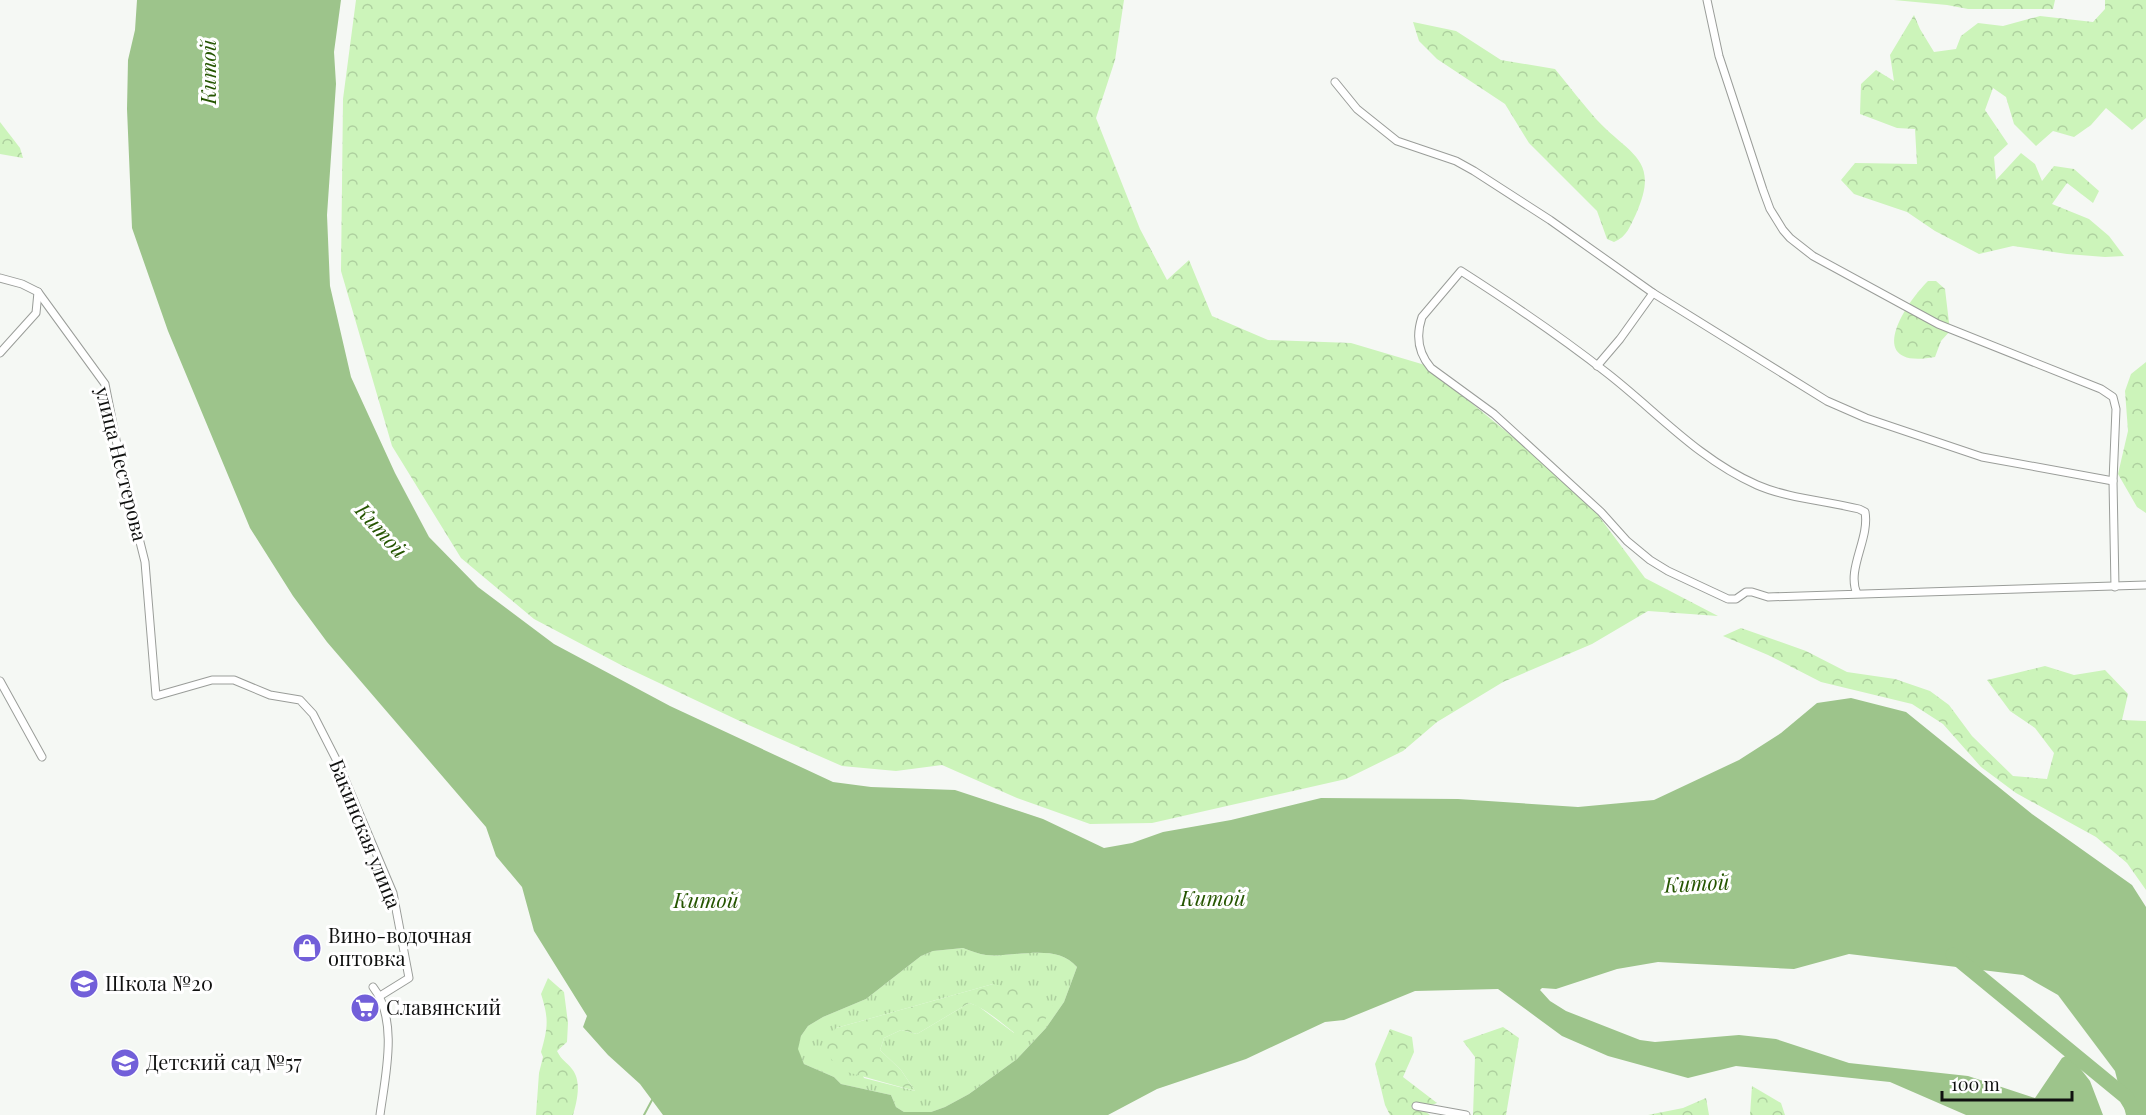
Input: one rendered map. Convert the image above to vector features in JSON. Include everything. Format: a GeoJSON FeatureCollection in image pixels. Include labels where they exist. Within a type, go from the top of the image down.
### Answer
{"type":"FeatureCollection","features":[{"type":"Feature","properties":{"kind":"street"},"geometry":{"type":"LineString","coordinates":[[1707,0],[1719,56],[1763,190],[1770,209],[1790,238],[1813,256],[1938,324],[2110,394],[2116,410],[2113,481],[2115,587]]}},
{"type":"Feature","properties":{"kind":"street"},"geometry":{"type":"LineString","coordinates":[[1335,82],[1357,110],[1397,141],[1456,161],[1474,171],[1550,220],[1653,293],[1827,401],[1859,416],[1982,457],[2113,481]]}},
{"type":"Feature","properties":{"kind":"street"},"geometry":{"type":"LineString","coordinates":[[1857,594],[1854,583],[1855,573],[1867,528],[1865,512],[1859,508],[1773,492],[1746,479],[1690,443],[1597,366],[1535,319],[1461,271],[1422,317],[1419,326],[1420,348],[1423,359],[1431,368],[1494,414],[1600,512],[1627,541],[1668,571],[1728,599],[1736,598],[1746,592],[1768,597],[2146,585]]}},
{"type":"Feature","properties":{"kind":"street"},"geometry":{"type":"LineString","coordinates":[[0,278],[22,284],[38,292],[36,313],[0,353]]}},
{"type":"Feature","properties":{"kind":"street","name":"улица Нестерова"},"geometry":{"type":"LineString","coordinates":[[38,292],[105,384],[122,470],[145,562],[156,696],[212,680],[234,680],[270,695],[300,700]]}},
{"type":"Feature","properties":{"kind":"street"},"geometry":{"type":"LineString","coordinates":[[1597,366],[1620,339],[1653,293]]}},
{"type":"Feature","properties":{"kind":"street"},"geometry":{"type":"LineString","coordinates":[[0,681],[42,757]]}},
{"type":"Feature","properties":{"kind":"street","name":"Бакинская улица"},"geometry":{"type":"LineString","coordinates":[[300,700],[313,714],[338,763],[393,893],[409,978],[380,996]]}},
{"type":"Feature","properties":{"kind":"street"},"geometry":{"type":"LineString","coordinates":[[373,987],[385,1007],[388,1054],[380,1115]]}},
{"type":"Feature","properties":{"kind":"street"},"geometry":{"type":"LineString","coordinates":[[1416,1106],[1466,1115]]}},
{"type":"Feature","properties":{"kind":"green space"},"geometry":{"type":"Polygon","coordinates":[[[356,0],[1124,0],[1115,60],[1096,118],[1140,229],[1167,280],[1189,260],[1212,316],[1268,340],[1351,343],[1425,365],[1589,503],[1645,578],[1718,616],[1648,611],[1592,644],[1503,682],[1437,722],[1403,751],[1346,779],[1152,823],[1090,824],[1017,798],[942,765],[896,771],[842,766],[744,723],[621,665],[534,619],[461,558],[392,446],[341,271],[343,99],[356,0]]]}},
{"type":"Feature","properties":{"kind":"green space"},"geometry":{"type":"Polygon","coordinates":[[[1894,0],[2055,0],[2053,9],[1968,9],[1894,0]]]}},
{"type":"Feature","properties":{"kind":"green space"},"geometry":{"type":"Polygon","coordinates":[[[2105,0],[2146,0],[2146,118],[2132,130],[2106,108],[2091,125],[2074,137],[2053,131],[2036,146],[2014,124],[2006,97],[1993,88],[1985,110],[2008,144],[1994,157],[1996,180],[2021,153],[2035,164],[2042,181],[2054,166],[2074,169],[2099,191],[2093,203],[2067,183],[2052,204],[2089,219],[2109,236],[2124,256],[2067,254],[2013,246],[1979,254],[1935,231],[1907,212],[1854,194],[1841,180],[1855,163],[1917,164],[1915,129],[1897,128],[1860,114],[1861,84],[1876,70],[1894,81],[1890,55],[1914,15],[1934,52],[1956,49],[1961,36],[1978,23],[2003,26],[2040,16],[2093,22],[2105,9],[2105,0]]]}},
{"type":"Feature","properties":{"kind":"green space"},"geometry":{"type":"Polygon","coordinates":[[[1413,22],[1456,31],[1501,60],[1555,69],[1596,119],[1638,159],[1643,169],[1645,181],[1643,195],[1628,231],[1622,237],[1614,242],[1607,239],[1597,211],[1529,143],[1505,104],[1437,59],[1419,41],[1413,22]]]}},
{"type":"Feature","properties":{"kind":"green space"},"geometry":{"type":"Polygon","coordinates":[[[0,122],[20,148],[23,158],[0,154],[0,122]]]}},
{"type":"Feature","properties":{"kind":"green space"},"geometry":{"type":"Polygon","coordinates":[[[1928,281],[1936,281],[1945,289],[1950,331],[1941,341],[1935,357],[1913,359],[1900,354],[1895,346],[1895,334],[1908,306],[1928,281]]]}},
{"type":"Feature","properties":{"kind":"green space"},"geometry":{"type":"Polygon","coordinates":[[[2146,362],[2146,513],[2137,507],[2118,474],[2128,431],[2125,391],[2131,374],[2146,362]]]}},
{"type":"Feature","properties":{"kind":"green space"},"geometry":{"type":"Polygon","coordinates":[[[1741,628],[1806,651],[1847,672],[1895,679],[1930,691],[1949,705],[1972,736],[2013,776],[2047,779],[2054,753],[2035,728],[2010,711],[1987,680],[2045,666],[2074,675],[2105,670],[2128,694],[2122,720],[2146,721],[2146,890],[2127,863],[2096,837],[2016,793],[1981,767],[1943,724],[1912,704],[1821,682],[1768,655],[1723,636],[1741,628]]]}},
{"type":"Feature","properties":{"kind":"green space"},"geometry":{"type":"Polygon","coordinates":[[[963,948],[986,955],[1047,953],[1068,959],[1077,967],[1064,1002],[1046,1028],[1017,1059],[969,1094],[931,1112],[904,1112],[896,1107],[891,1095],[841,1084],[834,1077],[804,1064],[797,1049],[801,1036],[808,1026],[823,1017],[866,999],[921,956],[933,951],[963,948]],[[993,984],[836,1028],[864,1078],[915,1091],[901,1070],[880,1050],[884,1038],[901,1030],[917,1034],[969,1003],[978,1006],[1014,1033],[993,984]]]}},
{"type":"Feature","properties":{"kind":"green space"},"geometry":{"type":"Polygon","coordinates":[[[548,978],[564,992],[568,1023],[567,1042],[557,1051],[577,1079],[577,1097],[573,1115],[536,1115],[539,1073],[543,1057],[541,1052],[547,1023],[541,994],[548,978]]]}},
{"type":"Feature","properties":{"kind":"green space"},"geometry":{"type":"Polygon","coordinates":[[[993,984],[1019,989],[1053,1004],[1043,1024],[1027,1041],[985,1010],[969,1003],[917,1034],[901,1030],[884,1038],[880,1050],[901,1070],[915,1091],[847,1072],[822,1048],[836,1028],[993,984]]]}},
{"type":"Feature","properties":{"kind":"green space"},"geometry":{"type":"Polygon","coordinates":[[[1503,1027],[1519,1038],[1506,1115],[1473,1115],[1475,1057],[1463,1041],[1503,1027]]]}},
{"type":"Feature","properties":{"kind":"green space"},"geometry":{"type":"Polygon","coordinates":[[[1390,1029],[1412,1037],[1414,1052],[1403,1077],[1437,1103],[1422,1109],[1430,1115],[1390,1115],[1385,1105],[1375,1064],[1390,1029]]]}},
{"type":"Feature","properties":{"kind":"green space"},"geometry":{"type":"Polygon","coordinates":[[[1752,1086],[1781,1103],[1785,1115],[1750,1115],[1752,1086]]]}},
{"type":"Feature","properties":{"kind":"green space"},"geometry":{"type":"Polygon","coordinates":[[[1706,1098],[1709,1115],[1648,1115],[1683,1108],[1706,1098]]]}},
{"type":"Feature","properties":{"kind":"water","name":"Китой"},"geometry":{"type":"Polygon","coordinates":[[[137,0],[341,0],[334,52],[336,84],[327,215],[330,286],[351,377],[395,473],[429,537],[478,587],[554,644],[670,706],[833,782],[871,787],[955,790],[1043,819],[1104,848],[1132,843],[1163,832],[1231,820],[1321,798],[1458,799],[1578,807],[1654,800],[1739,760],[1781,733],[1817,703],[1851,698],[1906,712],[2032,814],[2132,885],[2146,907],[2146,1115],[2126,1115],[2115,1071],[2058,995],[2023,975],[1849,954],[1794,969],[1658,962],[1617,969],[1556,989],[1542,988],[1540,990],[1550,1001],[1566,1011],[1640,1040],[1655,1042],[1739,1035],[1776,1039],[1849,1063],[1968,1076],[2035,1098],[2062,1058],[2069,1054],[2090,1081],[2103,1115],[1966,1115],[1890,1082],[1736,1066],[1688,1078],[1608,1056],[1562,1036],[1498,989],[1415,991],[1344,1020],[1325,1022],[1246,1059],[1157,1089],[1108,1115],[663,1115],[640,1084],[608,1055],[583,1027],[587,1016],[534,931],[522,887],[496,856],[486,827],[327,642],[293,596],[250,528],[168,331],[132,228],[127,109],[128,60],[135,30],[137,0]],[[963,948],[933,951],[921,956],[866,999],[823,1017],[808,1026],[801,1036],[798,1049],[804,1064],[834,1077],[841,1084],[891,1095],[896,1107],[904,1112],[931,1112],[969,1094],[1017,1059],[1046,1028],[1064,1002],[1077,967],[1068,959],[1047,953],[986,955],[963,948]]]}},
{"type":"Feature","properties":{"kind":"waterway","name":"Китой"},"geometry":{"type":"LineString","coordinates":[[1953,955],[2126,1097],[2137,1115]]}},
{"type":"Feature","properties":{"kind":"waterway"},"geometry":{"type":"LineString","coordinates":[[644,1115],[652,1100]]}},
{"type":"Feature","properties":{"kind":"place","name":"Вино-водочная оптовка"},"geometry":{"type":"Point","coordinates":[307,948]}},
{"type":"Feature","properties":{"kind":"place","name":"Школа №20"},"geometry":{"type":"Point","coordinates":[84,984]}},
{"type":"Feature","properties":{"kind":"place","name":"Славянский"},"geometry":{"type":"Point","coordinates":[365,1008]}},
{"type":"Feature","properties":{"kind":"place","name":"Детский сад №57"},"geometry":{"type":"Point","coordinates":[125,1063]}}]}
